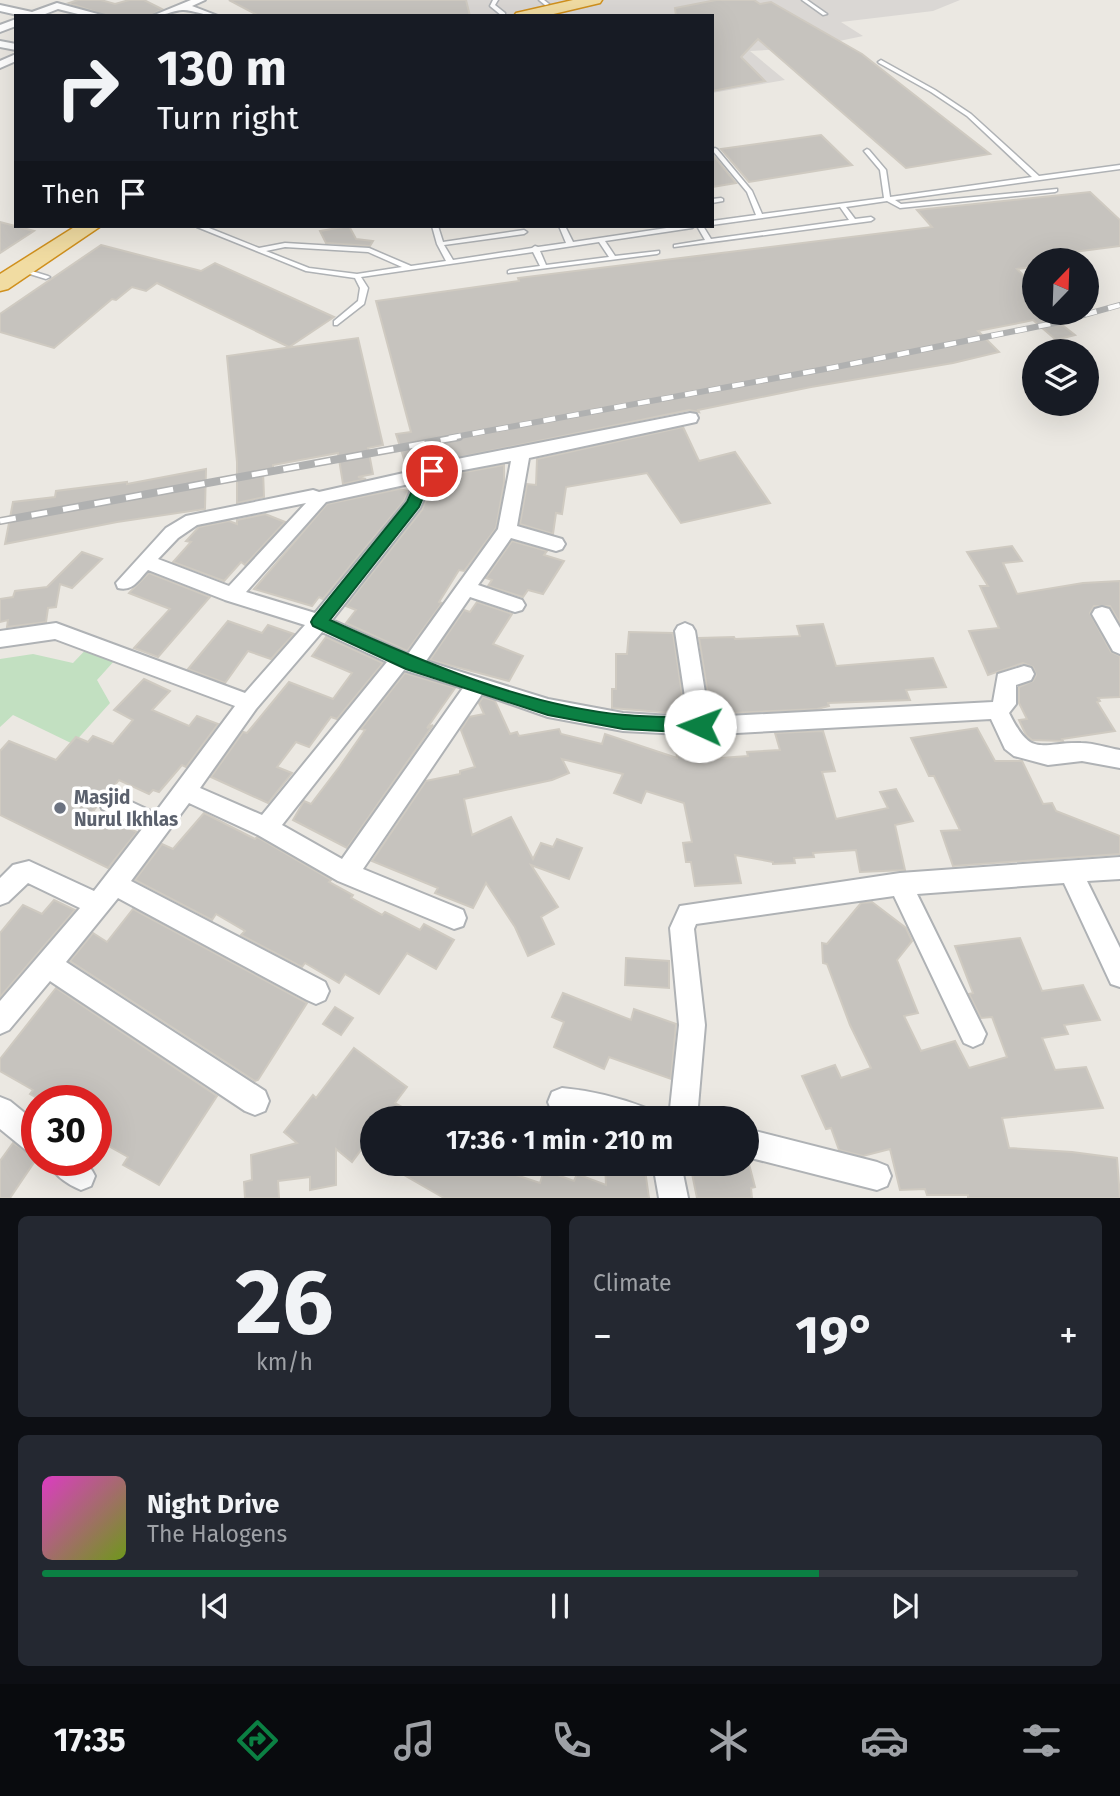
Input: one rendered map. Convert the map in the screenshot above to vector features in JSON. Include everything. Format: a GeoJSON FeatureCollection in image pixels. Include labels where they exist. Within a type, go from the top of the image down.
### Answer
{"type":"FeatureCollection","features":[{"type":"Feature","properties":{"kind":"highway"},"geometry":{"type":"LineString","coordinates":[[498,10],[565,0]]}},
{"type":"Feature","properties":{"kind":"highway"},"geometry":{"type":"LineString","coordinates":[[531,14],[594,0]]}},
{"type":"Feature","properties":{"kind":"highway"},"geometry":{"type":"LineString","coordinates":[[0,284],[11,270],[67,228]]}},
{"type":"Feature","properties":{"kind":"highway"},"geometry":{"type":"LineString","coordinates":[[11,270],[86,228]]}},
{"type":"Feature","properties":{"kind":"street"},"geometry":{"type":"LineString","coordinates":[[162,14],[200,0]]}},
{"type":"Feature","properties":{"kind":"street"},"geometry":{"type":"LineString","coordinates":[[34,14],[57,6],[91,14]]}},
{"type":"Feature","properties":{"kind":"street"},"geometry":{"type":"LineString","coordinates":[[180,6],[206,14]]}},
{"type":"Feature","properties":{"kind":"street"},"geometry":{"type":"LineString","coordinates":[[0,8],[27,14]]}},
{"type":"Feature","properties":{"kind":"street"},"geometry":{"type":"LineString","coordinates":[[125,583],[172,533],[192,520],[307,496],[317,498],[437,470],[690,418]]}},
{"type":"Feature","properties":{"kind":"street"},"geometry":{"type":"LineString","coordinates":[[266,828],[468,589],[506,530],[521,454]]}},
{"type":"Feature","properties":{"kind":"street"},"geometry":{"type":"LineString","coordinates":[[0,1021],[98,905],[249,703],[319,622],[414,504],[427,474]]}},
{"type":"Feature","properties":{"kind":"street"},"geometry":{"type":"LineString","coordinates":[[232,595],[316,504],[317,498]]}},
{"type":"Feature","properties":{"kind":"street"},"geometry":{"type":"LineString","coordinates":[[506,530],[556,544]]}},
{"type":"Feature","properties":{"kind":"street"},"geometry":{"type":"LineString","coordinates":[[145,561],[232,595],[319,622],[406,662],[548,708],[623,722],[700,726],[997,710],[1006,705],[1005,680],[1024,674]]}},
{"type":"Feature","properties":{"kind":"street"},"geometry":{"type":"LineString","coordinates":[[468,589],[515,605]]}},
{"type":"Feature","properties":{"kind":"street"},"geometry":{"type":"LineString","coordinates":[[1102,614],[1120,646]]}},
{"type":"Feature","properties":{"kind":"street"},"geometry":{"type":"LineString","coordinates":[[0,639],[56,631],[249,703]]}},
{"type":"Feature","properties":{"kind":"street"},"geometry":{"type":"LineString","coordinates":[[685,631],[700,726]]}},
{"type":"Feature","properties":{"kind":"street"},"geometry":{"type":"LineString","coordinates":[[345,873],[477,684]]}},
{"type":"Feature","properties":{"kind":"street"},"geometry":{"type":"LineString","coordinates":[[997,710],[1013,743],[1022,750],[1048,756],[1082,752],[1120,759]]}},
{"type":"Feature","properties":{"kind":"street"},"geometry":{"type":"LineString","coordinates":[[184,791],[266,828],[345,873],[454,918]]}},
{"type":"Feature","properties":{"kind":"street"},"geometry":{"type":"LineString","coordinates":[[110,802],[158,826]]}},
{"type":"Feature","properties":{"kind":"street"},"geometry":{"type":"LineString","coordinates":[[683,1106],[692,1025],[682,928],[689,914],[900,884],[1120,868]]}},
{"type":"Feature","properties":{"kind":"street"},"geometry":{"type":"LineString","coordinates":[[0,894],[21,873],[29,872],[98,905]]}},
{"type":"Feature","properties":{"kind":"street"},"geometry":{"type":"LineString","coordinates":[[1070,872],[1120,975]]}},
{"type":"Feature","properties":{"kind":"street"},"geometry":{"type":"LineString","coordinates":[[114,884],[316,991]]}},
{"type":"Feature","properties":{"kind":"street"},"geometry":{"type":"LineString","coordinates":[[900,884],[973,1034]]}},
{"type":"Feature","properties":{"kind":"street"},"geometry":{"type":"LineString","coordinates":[[49,965],[255,1101]]}},
{"type":"Feature","properties":{"kind":"street"},"geometry":{"type":"LineString","coordinates":[[562,1102],[600,1106]]}},
{"type":"Feature","properties":{"kind":"street"},"geometry":{"type":"LineString","coordinates":[[0,1111],[21,1128]]}},
{"type":"Feature","properties":{"kind":"street"},"geometry":{"type":"LineString","coordinates":[[759,1146],[877,1176]]}},
{"type":"Feature","properties":{"kind":"street"},"geometry":{"type":"LineString","coordinates":[[669,1176],[674,1198]]}},
{"type":"Feature","properties":{"kind":"lane"},"geometry":{"type":"LineString","coordinates":[[804,0],[825,14]]}},
{"type":"Feature","properties":{"kind":"lane"},"geometry":{"type":"LineString","coordinates":[[881,62],[933,90],[969,115],[1037,178]]}},
{"type":"Feature","properties":{"kind":"lane"},"geometry":{"type":"LineString","coordinates":[[715,149],[750,192],[760,216]]}},
{"type":"Feature","properties":{"kind":"lane"},"geometry":{"type":"LineString","coordinates":[[867,151],[883,170],[887,198],[894,204],[908,207],[1055,190]]}},
{"type":"Feature","properties":{"kind":"lane"},"geometry":{"type":"LineString","coordinates":[[714,223],[1120,167]]}},
{"type":"Feature","properties":{"kind":"lane"},"geometry":{"type":"LineString","coordinates":[[714,201],[721,200]]}},
{"type":"Feature","properties":{"kind":"lane"},"geometry":{"type":"LineString","coordinates":[[841,205],[853,221]]}},
{"type":"Feature","properties":{"kind":"lane"},"geometry":{"type":"LineString","coordinates":[[676,246],[871,219]]}},
{"type":"Feature","properties":{"kind":"lane"},"geometry":{"type":"LineString","coordinates":[[204,228],[308,270],[357,276],[664,228]]}},
{"type":"Feature","properties":{"kind":"lane"},"geometry":{"type":"LineString","coordinates":[[436,228],[440,244],[450,261]]}},
{"type":"Feature","properties":{"kind":"lane"},"geometry":{"type":"LineString","coordinates":[[563,228],[570,243]]}},
{"type":"Feature","properties":{"kind":"lane"},"geometry":{"type":"LineString","coordinates":[[598,228],[612,258]]}},
{"type":"Feature","properties":{"kind":"lane"},"geometry":{"type":"LineString","coordinates":[[632,228],[635,234]]}},
{"type":"Feature","properties":{"kind":"lane"},"geometry":{"type":"LineString","coordinates":[[701,228],[709,241]]}},
{"type":"Feature","properties":{"kind":"lane"},"geometry":{"type":"LineString","coordinates":[[440,244],[524,232]]}},
{"type":"Feature","properties":{"kind":"lane"},"geometry":{"type":"LineString","coordinates":[[258,250],[285,245],[369,250],[410,269]]}},
{"type":"Feature","properties":{"kind":"lane"},"geometry":{"type":"LineString","coordinates":[[535,248],[544,267]]}},
{"type":"Feature","properties":{"kind":"lane"},"geometry":{"type":"LineString","coordinates":[[510,272],[657,252]]}},
{"type":"Feature","properties":{"kind":"lane"},"geometry":{"type":"LineString","coordinates":[[11,270],[46,277]]}},
{"type":"Feature","properties":{"kind":"lane"},"geometry":{"type":"LineString","coordinates":[[338,323],[361,302],[364,288],[357,276]]}},
{"type":"Feature","properties":{"kind":"shaded area"},"geometry":{"type":"Polygon","coordinates":[[[355,0],[960,0],[933,11],[841,22],[863,36],[806,48],[750,51],[785,80],[714,93],[714,14],[338,14],[355,0]]]}},
{"type":"Feature","properties":{"kind":"green space"},"geometry":{"type":"Polygon","coordinates":[[[96,639],[124,650],[97,680],[110,703],[73,744],[13,715],[0,727],[0,659],[33,654],[73,663],[96,639]]]}},
{"type":"Feature","properties":{"kind":"building"},"geometry":{"type":"Polygon","coordinates":[[[78,0],[101,0],[115,4],[144,0],[162,9],[153,14],[101,14],[69,3],[78,0]]]}},
{"type":"Feature","properties":{"kind":"building"},"geometry":{"type":"Polygon","coordinates":[[[229,0],[466,0],[470,14],[255,14],[229,0]]]}},
{"type":"Feature","properties":{"kind":"building"},"geometry":{"type":"Polygon","coordinates":[[[716,0],[754,0],[760,4],[771,2],[862,54],[990,154],[906,168],[758,39],[741,57],[765,81],[714,91],[714,14],[676,14],[675,8],[716,0]]]}},
{"type":"Feature","properties":{"kind":"building"},"geometry":{"type":"Polygon","coordinates":[[[821,135],[852,165],[749,182],[721,149],[821,135]]]}},
{"type":"Feature","properties":{"kind":"building"},"geometry":{"type":"Polygon","coordinates":[[[714,156],[736,183],[714,187],[714,156]]]}},
{"type":"Feature","properties":{"kind":"building"},"geometry":{"type":"Polygon","coordinates":[[[1090,192],[1120,220],[1120,246],[1099,249],[1022,248],[1022,268],[1017,269],[1022,274],[1022,322],[978,331],[999,352],[953,363],[811,387],[698,410],[699,412],[689,410],[407,468],[396,434],[411,432],[376,301],[519,281],[518,278],[932,227],[917,210],[1090,192]]]}},
{"type":"Feature","properties":{"kind":"building"},"geometry":{"type":"Polygon","coordinates":[[[0,222],[14,226],[14,228],[34,231],[0,253],[0,222]]]}},
{"type":"Feature","properties":{"kind":"building"},"geometry":{"type":"Polygon","coordinates":[[[350,228],[356,239],[373,241],[370,246],[326,243],[320,231],[350,228]]]}},
{"type":"Feature","properties":{"kind":"building"},"geometry":{"type":"Polygon","coordinates":[[[101,245],[201,271],[215,263],[334,317],[289,347],[157,283],[146,291],[132,287],[116,300],[112,299],[54,348],[0,332],[0,314],[101,245]]]}},
{"type":"Feature","properties":{"kind":"building"},"geometry":{"type":"Polygon","coordinates":[[[1040,326],[1064,326],[1075,335],[1060,339],[1055,339],[1040,326]]]}},
{"type":"Feature","properties":{"kind":"building"},"geometry":{"type":"Polygon","coordinates":[[[358,338],[383,445],[368,448],[373,474],[358,477],[366,479],[343,484],[338,453],[273,465],[273,468],[263,470],[264,497],[237,503],[237,462],[227,356],[358,338]]]}},
{"type":"Feature","properties":{"kind":"building"},"geometry":{"type":"Polygon","coordinates":[[[683,427],[699,461],[735,452],[770,503],[681,523],[647,473],[566,487],[562,514],[556,513],[553,534],[520,524],[527,484],[536,485],[537,459],[683,427]]]}},
{"type":"Feature","properties":{"kind":"building"},"geometry":{"type":"Polygon","coordinates":[[[504,465],[504,483],[496,528],[464,571],[459,570],[439,602],[442,603],[407,651],[346,623],[356,610],[346,606],[422,510],[427,497],[435,500],[437,481],[443,476],[504,465]]]}},
{"type":"Feature","properties":{"kind":"building"},"geometry":{"type":"Polygon","coordinates":[[[206,469],[205,509],[117,522],[5,544],[13,502],[55,497],[56,491],[127,484],[206,469]]]}},
{"type":"Feature","properties":{"kind":"building"},"geometry":{"type":"Polygon","coordinates":[[[399,489],[408,491],[404,501],[323,599],[319,597],[312,606],[254,589],[327,504],[399,489]]]}},
{"type":"Feature","properties":{"kind":"building"},"geometry":{"type":"Polygon","coordinates":[[[265,514],[285,522],[245,565],[241,562],[224,581],[173,562],[191,542],[186,541],[199,527],[229,521],[237,524],[237,520],[265,514]]]}},
{"type":"Feature","properties":{"kind":"building"},"geometry":{"type":"Polygon","coordinates":[[[512,541],[547,551],[544,555],[564,561],[543,594],[528,590],[523,597],[488,586],[492,580],[486,578],[512,541]]]}},
{"type":"Feature","properties":{"kind":"building"},"geometry":{"type":"Polygon","coordinates":[[[1012,546],[1022,561],[1003,563],[1017,594],[1083,583],[1120,581],[1120,623],[1110,606],[1094,606],[1090,613],[1111,652],[1120,656],[1120,697],[1098,698],[1100,701],[1097,702],[1115,731],[1062,739],[1063,741],[1032,740],[1026,735],[1019,720],[1027,719],[1019,703],[1019,687],[1033,681],[1036,675],[1033,667],[1023,663],[988,675],[969,631],[999,628],[980,586],[988,586],[967,552],[1012,546]]]}},
{"type":"Feature","properties":{"kind":"building"},"geometry":{"type":"Polygon","coordinates":[[[82,552],[102,559],[72,588],[60,584],[56,607],[48,608],[46,622],[7,627],[8,620],[0,622],[0,599],[13,597],[15,591],[47,587],[82,552]]]}},
{"type":"Feature","properties":{"kind":"building"},"geometry":{"type":"Polygon","coordinates":[[[149,573],[210,597],[158,657],[134,648],[170,609],[129,593],[149,573]]]}},
{"type":"Feature","properties":{"kind":"building"},"geometry":{"type":"Polygon","coordinates":[[[477,602],[512,614],[493,644],[523,656],[509,681],[430,660],[464,610],[470,612],[477,602]]]}},
{"type":"Feature","properties":{"kind":"building"},"geometry":{"type":"Polygon","coordinates":[[[228,621],[262,633],[268,625],[294,634],[271,659],[248,651],[225,683],[188,669],[228,621]]]}},
{"type":"Feature","properties":{"kind":"building"},"geometry":{"type":"Polygon","coordinates":[[[823,624],[836,666],[933,658],[946,687],[906,690],[910,700],[828,703],[829,706],[817,709],[711,714],[699,638],[800,636],[797,626],[823,624]]]}},
{"type":"Feature","properties":{"kind":"building"},"geometry":{"type":"Polygon","coordinates":[[[629,632],[673,633],[685,714],[612,708],[612,689],[616,689],[616,654],[627,654],[629,632]]]}},
{"type":"Feature","properties":{"kind":"building"},"geometry":{"type":"Polygon","coordinates":[[[326,637],[383,663],[337,719],[331,717],[309,747],[296,742],[277,767],[292,773],[268,803],[211,777],[243,732],[247,733],[289,682],[333,699],[352,673],[312,656],[326,637]]]}},
{"type":"Feature","properties":{"kind":"building"},"geometry":{"type":"Polygon","coordinates":[[[405,673],[455,688],[427,728],[433,725],[347,848],[293,820],[304,801],[311,804],[340,766],[365,730],[361,729],[405,673]]]}},
{"type":"Feature","properties":{"kind":"building"},"geometry":{"type":"Polygon","coordinates":[[[144,679],[170,691],[152,710],[189,726],[197,716],[218,724],[186,767],[182,765],[159,792],[153,790],[149,794],[119,780],[111,790],[100,794],[98,805],[93,811],[137,832],[108,868],[0,815],[0,751],[9,741],[56,760],[76,737],[88,742],[93,736],[113,744],[133,720],[114,710],[144,679]]]}},
{"type":"Feature","properties":{"kind":"building"},"geometry":{"type":"Polygon","coordinates":[[[483,697],[495,701],[510,734],[517,732],[519,736],[559,729],[561,734],[602,744],[605,734],[677,758],[675,736],[705,737],[707,759],[780,750],[775,733],[823,731],[835,771],[822,772],[836,819],[888,808],[880,792],[896,789],[913,821],[895,825],[905,870],[860,872],[856,850],[813,853],[814,857],[794,858],[795,863],[773,864],[735,855],[741,883],[695,886],[691,862],[686,862],[683,843],[692,842],[684,803],[646,791],[641,803],[614,793],[623,774],[562,759],[569,773],[552,780],[464,799],[472,835],[511,817],[533,859],[541,843],[553,847],[557,839],[582,848],[569,879],[531,865],[558,907],[541,917],[554,944],[528,956],[515,927],[486,883],[473,908],[435,893],[438,888],[372,861],[426,781],[460,774],[460,771],[475,767],[461,730],[469,717],[484,714],[479,703],[483,697]]]}},
{"type":"Feature","properties":{"kind":"building"},"geometry":{"type":"Polygon","coordinates":[[[977,728],[995,761],[1022,761],[1043,804],[1052,803],[1056,811],[1120,836],[1120,854],[953,866],[941,831],[960,830],[934,776],[929,776],[911,738],[977,728]]]}},
{"type":"Feature","properties":{"kind":"building"},"geometry":{"type":"Polygon","coordinates":[[[204,813],[255,839],[257,837],[331,880],[329,882],[353,895],[351,898],[382,915],[385,912],[420,930],[424,924],[454,940],[436,969],[407,953],[379,994],[345,974],[339,983],[305,963],[302,967],[241,935],[245,931],[216,914],[212,920],[135,880],[162,844],[173,849],[204,813]]]}},
{"type":"Feature","properties":{"kind":"building"},"geometry":{"type":"Polygon","coordinates":[[[54,900],[75,910],[0,997],[0,933],[23,905],[42,914],[54,900]]]}},
{"type":"Feature","properties":{"kind":"building"},"geometry":{"type":"Polygon","coordinates":[[[872,902],[906,928],[912,941],[897,960],[918,1013],[904,1016],[921,1051],[955,1041],[969,1068],[1007,1057],[992,1017],[981,1018],[969,994],[973,993],[955,946],[1020,938],[1042,991],[1083,985],[1100,1020],[1064,1025],[1068,1034],[1042,1038],[1055,1070],[1086,1067],[1103,1108],[1002,1118],[1009,1148],[1117,1158],[1120,1198],[968,1198],[968,1195],[927,1195],[925,1189],[900,1190],[890,1149],[863,1156],[839,1150],[831,1128],[826,1129],[802,1076],[835,1065],[841,1078],[871,1068],[850,1025],[827,964],[823,963],[822,943],[827,944],[861,903],[872,902]]]}},
{"type":"Feature","properties":{"kind":"building"},"geometry":{"type":"Polygon","coordinates":[[[133,909],[307,1003],[258,1080],[255,1081],[70,961],[93,933],[107,942],[133,909]]]}},
{"type":"Feature","properties":{"kind":"building"},"geometry":{"type":"Polygon","coordinates":[[[626,958],[669,961],[669,988],[625,985],[626,958]]]}},
{"type":"Feature","properties":{"kind":"building"},"geometry":{"type":"Polygon","coordinates":[[[56,988],[217,1096],[159,1185],[123,1165],[128,1157],[112,1148],[112,1085],[24,1085],[0,1071],[0,1059],[56,988]]]}},
{"type":"Feature","properties":{"kind":"building"},"geometry":{"type":"Polygon","coordinates":[[[563,993],[631,1020],[634,1009],[676,1024],[671,1079],[609,1057],[604,1069],[554,1047],[564,1022],[552,1017],[563,993]]]}},
{"type":"Feature","properties":{"kind":"building"},"geometry":{"type":"Polygon","coordinates":[[[335,1007],[353,1018],[341,1035],[323,1024],[335,1007]]]}},
{"type":"Feature","properties":{"kind":"building"},"geometry":{"type":"Polygon","coordinates":[[[354,1048],[407,1087],[395,1103],[400,1106],[360,1106],[360,1151],[352,1162],[336,1149],[336,1185],[310,1190],[310,1177],[278,1181],[279,1198],[245,1198],[244,1182],[252,1180],[251,1155],[297,1143],[284,1132],[313,1095],[316,1098],[354,1048]]]}},
{"type":"Feature","properties":{"kind":"building"},"geometry":{"type":"Polygon","coordinates":[[[13,1143],[21,1148],[21,1176],[25,1176],[10,1198],[0,1198],[0,1161],[13,1143]]]}},
{"type":"Feature","properties":{"kind":"building"},"geometry":{"type":"Polygon","coordinates":[[[406,1176],[519,1176],[540,1183],[542,1176],[560,1176],[574,1181],[576,1176],[582,1176],[606,1185],[606,1176],[646,1176],[649,1198],[444,1198],[406,1176]]]}},
{"type":"Feature","properties":{"kind":"building"},"geometry":{"type":"Polygon","coordinates":[[[692,1176],[752,1176],[755,1187],[751,1188],[752,1198],[697,1198],[692,1176]]]}},
{"type":"Feature","properties":{"kind":"railway"},"geometry":{"type":"LineString","coordinates":[[449,438],[836,367],[1055,323],[1120,305]]}},
{"type":"Feature","properties":{"kind":"railway"},"geometry":{"type":"LineString","coordinates":[[0,521],[459,437]]}},
{"type":"Feature","properties":{"kind":"place","name":"Masjid Nurul Ikhlas"},"geometry":{"type":"Point","coordinates":[60,808]}},
{"type":"Feature","properties":{"kind":"route"},"geometry":{"type":"LineString","coordinates":[[432,471],[424,479],[414,504],[319,622],[412,665],[548,708],[623,722],[700,726]]}}]}
